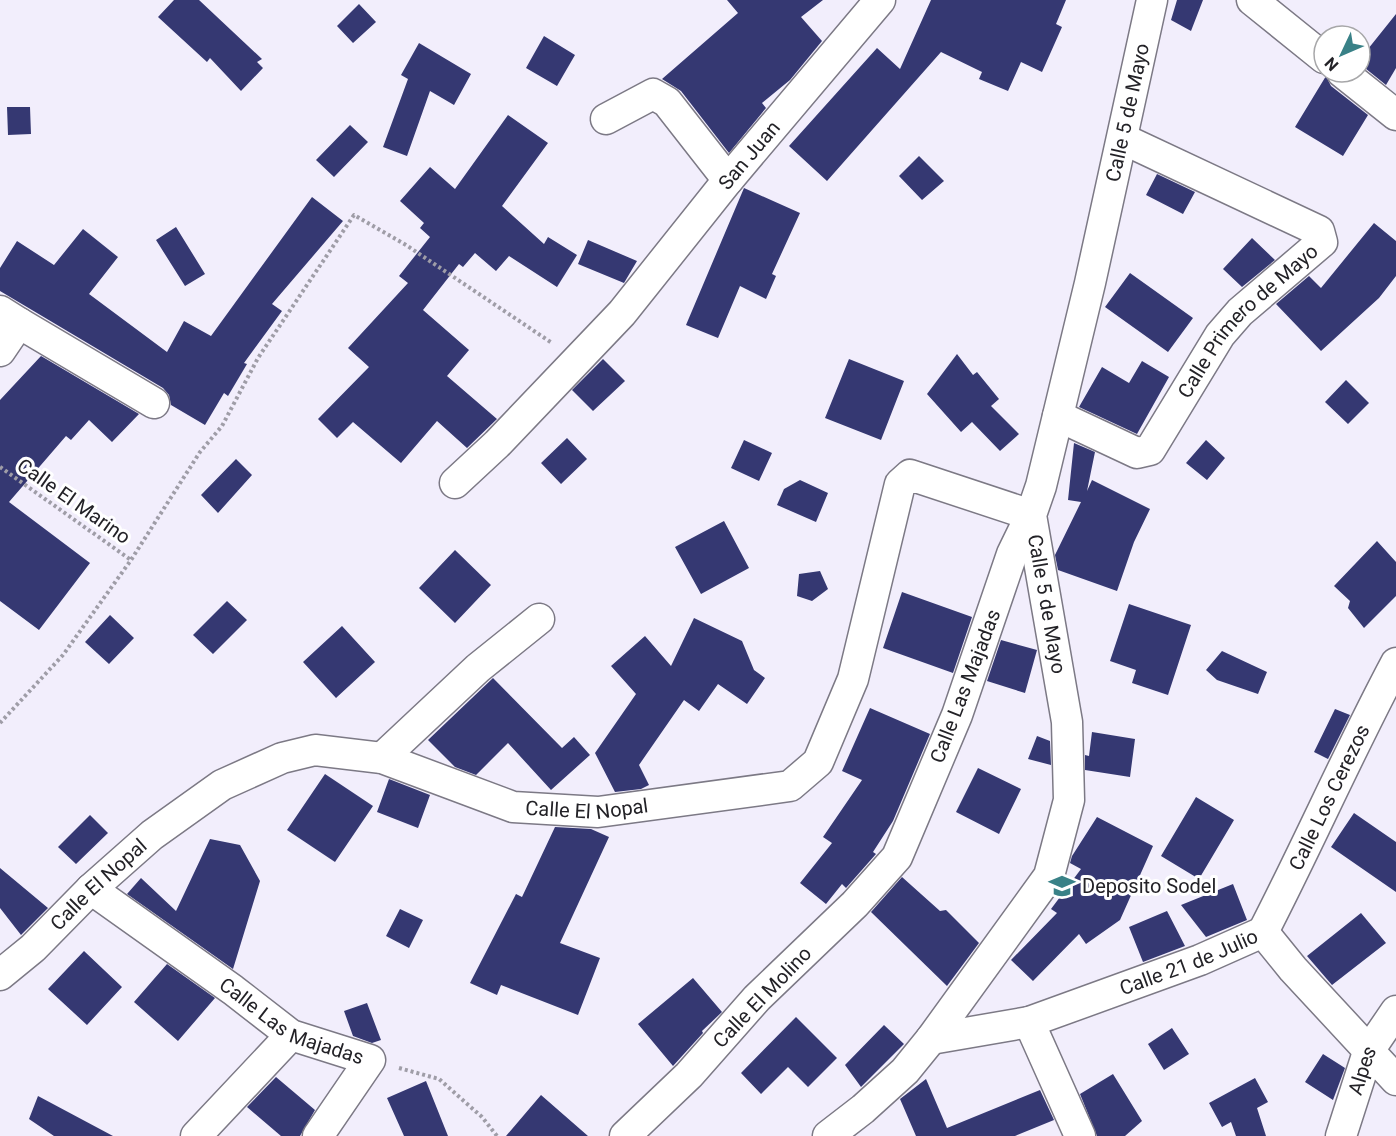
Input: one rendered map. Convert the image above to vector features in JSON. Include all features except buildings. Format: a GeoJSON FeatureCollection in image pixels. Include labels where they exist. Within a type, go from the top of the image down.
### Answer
{"type":"FeatureCollection","features":[{"type":"Feature","properties":{"kind":"street","name":"San Juan"},"geometry":{"type":"LineString","coordinates":[[455,483],[579,361],[622,313],[728,180],[880,0]]}},
{"type":"Feature","properties":{"kind":"street","name":"Calle 5 de Mayo"},"geometry":{"type":"LineString","coordinates":[[828,1136],[863,1109],[905,1071],[1050,876],[1070,800],[1067,722],[1031,515],[1058,416],[1123,139],[1152,0]]}},
{"type":"Feature","properties":{"kind":"street"},"geometry":{"type":"LineString","coordinates":[[1252,0],[1312,48]]}},
{"type":"Feature","properties":{"kind":"street"},"geometry":{"type":"LineString","coordinates":[[1357,84],[1396,115]]}},
{"type":"Feature","properties":{"kind":"street"},"geometry":{"type":"LineString","coordinates":[[606,119],[653,94],[667,102],[728,180]]}},
{"type":"Feature","properties":{"kind":"street","name":"Calle Primero de Mayo"},"geometry":{"type":"LineString","coordinates":[[1058,416],[1137,453],[1150,450],[1220,335],[1240,312],[1322,242],[1319,231],[1123,139]]}},
{"type":"Feature","properties":{"kind":"street"},"geometry":{"type":"LineString","coordinates":[[0,351],[10,317],[154,404]]}},
{"type":"Feature","properties":{"kind":"street","name":"Calle El Nopal"},"geometry":{"type":"LineString","coordinates":[[0,975],[33,948],[91,889],[152,835],[222,785],[282,758],[315,750],[382,758],[513,807],[598,812],[790,786],[818,762],[852,678],[900,484],[910,475],[1031,515]]}},
{"type":"Feature","properties":{"kind":"street","name":"Calle Las Majadas"},"geometry":{"type":"LineString","coordinates":[[897,856],[957,715],[1012,554],[1031,515]]}},
{"type":"Feature","properties":{"kind":"street"},"geometry":{"type":"LineString","coordinates":[[382,758],[478,668],[539,619]]}},
{"type":"Feature","properties":{"kind":"street","name":"Calle Los Cerezos"},"geometry":{"type":"LineString","coordinates":[[1263,932],[1313,836],[1359,731],[1396,663]]}},
{"type":"Feature","properties":{"kind":"street","name":"Calle El Molino"},"geometry":{"type":"LineString","coordinates":[[625,1136],[690,1075],[757,998],[855,904],[897,856]]}},
{"type":"Feature","properties":{"kind":"street","name":"Calle Las Majadas"},"geometry":{"type":"LineString","coordinates":[[91,889],[233,990],[291,1035],[370,1060]]}},
{"type":"Feature","properties":{"kind":"street","name":"Calle 21 de Julio"},"geometry":{"type":"LineString","coordinates":[[931,1039],[1029,1022],[1200,960],[1263,932],[1293,969],[1396,1080]]}},
{"type":"Feature","properties":{"kind":"street","name":"Alpes"},"geometry":{"type":"LineString","coordinates":[[1341,1136],[1368,1052],[1396,1011]]}},
{"type":"Feature","properties":{"kind":"street"},"geometry":{"type":"LineString","coordinates":[[1029,1022],[1080,1136]]}},
{"type":"Feature","properties":{"kind":"street"},"geometry":{"type":"LineString","coordinates":[[196,1136],[291,1035]]}},
{"type":"Feature","properties":{"kind":"street"},"geometry":{"type":"LineString","coordinates":[[318,1136],[370,1060]]}},
{"type":"Feature","properties":{"kind":"path"},"geometry":{"type":"LineString","coordinates":[[0,723],[63,655],[131,560],[200,452],[222,426],[258,358],[354,215],[406,245],[579,361]]}},
{"type":"Feature","properties":{"kind":"path","name":"Calle El Marino"},"geometry":{"type":"LineString","coordinates":[[0,467],[131,560]]}},
{"type":"Feature","properties":{"kind":"path","name":"Calle Las Majadas"},"geometry":{"type":"LineString","coordinates":[[370,1060],[439,1079],[482,1117],[497,1136]]}},
{"type":"Feature","properties":{"kind":"place","name":"Deposito Sodel"},"geometry":{"type":"Point","coordinates":[1062,886]}}]}
